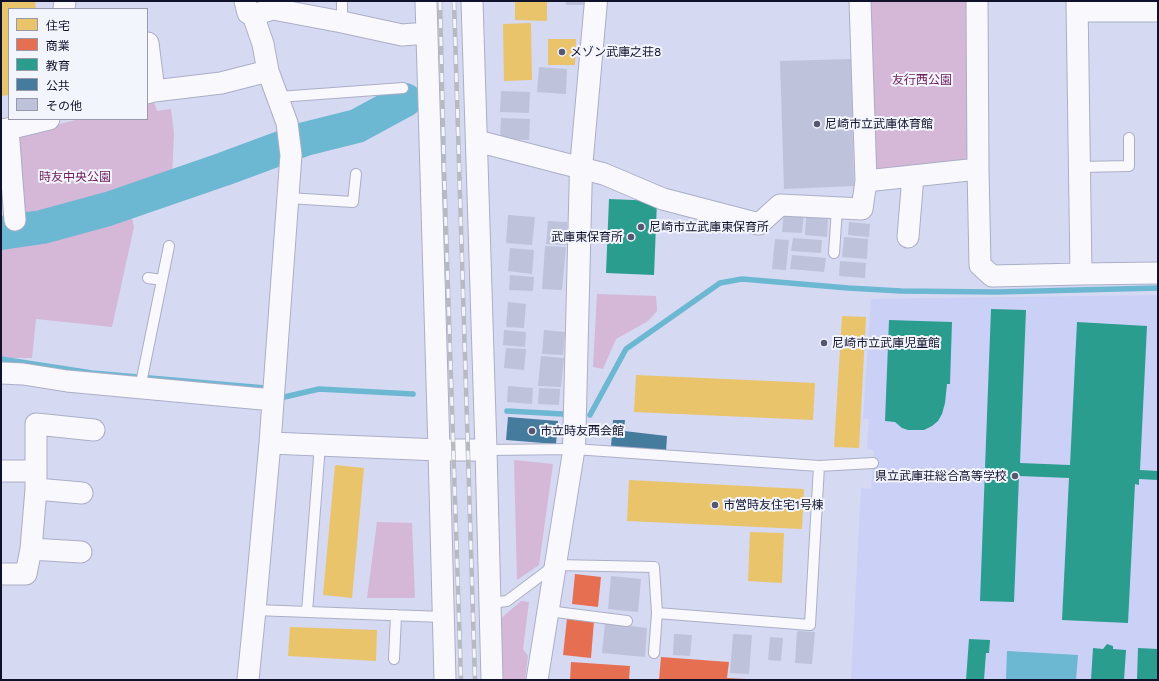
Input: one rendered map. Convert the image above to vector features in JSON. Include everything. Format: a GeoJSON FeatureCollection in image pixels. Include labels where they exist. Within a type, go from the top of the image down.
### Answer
{"type":"FeatureCollection","features":[{"type":"Feature","properties":{"kind":"street"},"geometry":{"type":"LineString","coordinates":[[426,1],[440,450],[445,680]]}},
{"type":"Feature","properties":{"kind":"street"},"geometry":{"type":"LineString","coordinates":[[472,1],[492,680]]}},
{"type":"Feature","properties":{"kind":"street"},"geometry":{"type":"LineString","coordinates":[[537,680],[574,449],[581,168],[596,1]]}},
{"type":"Feature","properties":{"kind":"street"},"geometry":{"type":"LineString","coordinates":[[477,141],[604,174],[663,199],[759,224],[780,205],[862,209],[866,181],[860,1]]}},
{"type":"Feature","properties":{"kind":"street"},"geometry":{"type":"LineString","coordinates":[[977,1],[980,265],[992,276],[1158,273]]}},
{"type":"Feature","properties":{"kind":"street"},"geometry":{"type":"LineString","coordinates":[[1081,274],[1077,6],[1158,10]]}},
{"type":"Feature","properties":{"kind":"street"},"geometry":{"type":"LineString","coordinates":[[248,680],[270,444],[291,155],[287,122],[268,71],[263,44],[249,8],[273,9],[402,35],[427,33]]}},
{"type":"Feature","properties":{"kind":"street"},"geometry":{"type":"LineString","coordinates":[[148,43],[151,92],[221,83],[268,71]]}},
{"type":"Feature","properties":{"kind":"street"},"geometry":{"type":"LineString","coordinates":[[15,220],[4,130],[45,120]]}},
{"type":"Feature","properties":{"kind":"street"},"geometry":{"type":"LineString","coordinates":[[866,181],[978,169]]}},
{"type":"Feature","properties":{"kind":"street"},"geometry":{"type":"LineString","coordinates":[[908,238],[913,176]]}},
{"type":"Feature","properties":{"kind":"street"},"geometry":{"type":"LineString","coordinates":[[1,373],[23,374],[67,382],[273,400]]}},
{"type":"Feature","properties":{"kind":"street"},"geometry":{"type":"LineString","coordinates":[[1,574],[26,574],[32,549],[36,480],[36,424],[94,430]]}},
{"type":"Feature","properties":{"kind":"street"},"geometry":{"type":"LineString","coordinates":[[270,444],[440,450],[486,450]]}},
{"type":"Feature","properties":{"kind":"street"},"geometry":{"type":"LineString","coordinates":[[1,471],[82,493]]}},
{"type":"Feature","properties":{"kind":"street"},"geometry":{"type":"LineString","coordinates":[[32,549],[81,552]]}},
{"type":"Feature","properties":{"kind":"lane"},"geometry":{"type":"LineString","coordinates":[[342,1],[342,22]]}},
{"type":"Feature","properties":{"kind":"lane"},"geometry":{"type":"LineString","coordinates":[[278,97],[403,88]]}},
{"type":"Feature","properties":{"kind":"lane"},"geometry":{"type":"LineString","coordinates":[[1079,167],[1129,166],[1129,138]]}},
{"type":"Feature","properties":{"kind":"lane"},"geometry":{"type":"LineString","coordinates":[[288,198],[354,202],[356,174]]}},
{"type":"Feature","properties":{"kind":"lane"},"geometry":{"type":"LineString","coordinates":[[834,252],[837,208]]}},
{"type":"Feature","properties":{"kind":"lane"},"geometry":{"type":"LineString","coordinates":[[140,388],[170,246]]}},
{"type":"Feature","properties":{"kind":"lane"},"geometry":{"type":"LineString","coordinates":[[148,278],[162,280]]}},
{"type":"Feature","properties":{"kind":"lane"},"geometry":{"type":"LineString","coordinates":[[307,612],[320,445]]}},
{"type":"Feature","properties":{"kind":"lane"},"geometry":{"type":"LineString","coordinates":[[486,450],[574,449],[819,466],[873,463]]}},
{"type":"Feature","properties":{"kind":"lane"},"geometry":{"type":"LineString","coordinates":[[658,613],[810,626],[819,466]]}},
{"type":"Feature","properties":{"kind":"lane"},"geometry":{"type":"LineString","coordinates":[[490,603],[507,601],[555,565],[654,567],[658,613],[654,652]]}},
{"type":"Feature","properties":{"kind":"lane"},"geometry":{"type":"LineString","coordinates":[[255,610],[443,617]]}},
{"type":"Feature","properties":{"kind":"lane"},"geometry":{"type":"LineString","coordinates":[[548,611],[627,621]]}},
{"type":"Feature","properties":{"kind":"lane"},"geometry":{"type":"LineString","coordinates":[[394,659],[396,615]]}},
{"type":"Feature","properties":{"kind":"shaded area","name":"県立武庫荘総合高等学校"},"geometry":{"type":"Polygon","coordinates":[[[1158,295],[1158,680],[851,680],[861,488],[871,489],[874,450],[867,449],[869,419],[863,419],[871,299],[1158,295]]]}},
{"type":"Feature","properties":{"kind":"shaded area"},"geometry":{"type":"Polygon","coordinates":[[[1007,651],[1078,655],[1076,680],[1006,680],[1007,651]]]}},
{"type":"Feature","properties":{"kind":"green space","name":"友行西公園"},"geometry":{"type":"Polygon","coordinates":[[[871,1],[972,1],[973,159],[874,170],[871,1]]]}},
{"type":"Feature","properties":{"kind":"green space","name":"時友中央公園"},"geometry":{"type":"Polygon","coordinates":[[[154,102],[157,111],[171,109],[174,133],[172,179],[127,196],[134,227],[112,327],[36,319],[32,358],[1,358],[1,242],[26,238],[14,135],[76,120],[148,120],[148,103],[154,102]]]}},
{"type":"Feature","properties":{"kind":"green space"},"geometry":{"type":"Polygon","coordinates":[[[597,294],[656,296],[657,311],[648,321],[616,339],[603,369],[593,367],[597,294]]]}},
{"type":"Feature","properties":{"kind":"green space"},"geometry":{"type":"Polygon","coordinates":[[[514,460],[553,464],[539,565],[517,580],[514,460]]]}},
{"type":"Feature","properties":{"kind":"green space"},"geometry":{"type":"Polygon","coordinates":[[[377,522],[412,523],[415,598],[367,598],[377,522]]]}},
{"type":"Feature","properties":{"kind":"green space"},"geometry":{"type":"Polygon","coordinates":[[[521,601],[529,602],[523,649],[528,656],[525,680],[501,680],[499,620],[521,601]]]}},
{"type":"Feature","properties":{"kind":"building: 住宅"},"geometry":{"type":"Polygon","coordinates":[[[1,1],[35,1],[36,8],[8,8],[8,95],[1,96],[1,1]]]}},
{"type":"Feature","properties":{"kind":"building: 住宅"},"geometry":{"type":"Polygon","coordinates":[[[515,1],[547,1],[547,21],[515,20],[515,1]]]}},
{"type":"Feature","properties":{"kind":"building: 住宅"},"geometry":{"type":"Polygon","coordinates":[[[531,23],[532,80],[504,81],[503,24],[531,23]]]}},
{"type":"Feature","properties":{"kind":"building: 住宅","name":"メゾン武庫之荘8"},"geometry":{"type":"Polygon","coordinates":[[[548,39],[576,39],[575,65],[548,65],[548,39]]]}},
{"type":"Feature","properties":{"kind":"building: 住宅"},"geometry":{"type":"Polygon","coordinates":[[[842,316],[866,317],[859,448],[834,447],[842,316]]]}},
{"type":"Feature","properties":{"kind":"building: 住宅"},"geometry":{"type":"Polygon","coordinates":[[[636,375],[815,383],[813,420],[634,412],[636,375]]]}},
{"type":"Feature","properties":{"kind":"building: 住宅"},"geometry":{"type":"Polygon","coordinates":[[[335,465],[364,468],[352,598],[323,595],[335,465]]]}},
{"type":"Feature","properties":{"kind":"building: 住宅","name":"市営時友住宅1号棟"},"geometry":{"type":"Polygon","coordinates":[[[629,480],[804,489],[802,529],[627,521],[629,480]]]}},
{"type":"Feature","properties":{"kind":"building: 住宅"},"geometry":{"type":"Polygon","coordinates":[[[750,532],[784,533],[782,583],[748,581],[750,532]]]}},
{"type":"Feature","properties":{"kind":"building: 住宅"},"geometry":{"type":"Polygon","coordinates":[[[290,627],[377,630],[376,661],[288,656],[290,627]]]}},
{"type":"Feature","properties":{"kind":"building: 商業"},"geometry":{"type":"Polygon","coordinates":[[[575,574],[601,577],[598,607],[572,604],[575,574]]]}},
{"type":"Feature","properties":{"kind":"building: 商業"},"geometry":{"type":"Polygon","coordinates":[[[567,618],[594,621],[591,658],[563,655],[567,618]]]}},
{"type":"Feature","properties":{"kind":"building: 商業"},"geometry":{"type":"Polygon","coordinates":[[[661,657],[729,662],[727,678],[747,680],[659,680],[661,657]]]}},
{"type":"Feature","properties":{"kind":"building: 商業"},"geometry":{"type":"Polygon","coordinates":[[[571,662],[630,666],[629,680],[570,680],[571,662]]]}},
{"type":"Feature","properties":{"kind":"building: 教育","name":"武庫東保育所"},"geometry":{"type":"Polygon","coordinates":[[[609,199],[657,201],[654,275],[606,273],[609,199]]]}},
{"type":"Feature","properties":{"kind":"building: 教育"},"geometry":{"type":"Polygon","coordinates":[[[991,309],[1026,310],[1020,463],[1070,465],[1077,322],[1147,326],[1140,470],[1158,471],[1158,480],[1139,479],[1139,485],[1135,484],[1128,623],[1062,620],[1069,478],[1019,476],[1014,602],[980,601],[991,309]]]}},
{"type":"Feature","properties":{"kind":"building: 教育"},"geometry":{"type":"Polygon","coordinates":[[[889,320],[952,322],[950,384],[947,384],[942,414],[938,421],[924,430],[908,430],[902,428],[895,422],[885,421],[889,320]]]}},
{"type":"Feature","properties":{"kind":"building: 教育"},"geometry":{"type":"Polygon","coordinates":[[[969,639],[990,640],[989,653],[986,653],[984,680],[966,680],[969,639]]]}},
{"type":"Feature","properties":{"kind":"building: 教育"},"geometry":{"type":"Polygon","coordinates":[[[1107,644],[1113,646],[1113,649],[1126,650],[1124,680],[1091,680],[1093,648],[1103,649],[1107,644]]]}},
{"type":"Feature","properties":{"kind":"building: 教育"},"geometry":{"type":"Polygon","coordinates":[[[1138,648],[1158,649],[1158,680],[1137,680],[1138,648]]]}},
{"type":"Feature","properties":{"kind":"building: 公共","name":"市立時友西会館"},"geometry":{"type":"Polygon","coordinates":[[[508,417],[558,421],[556,444],[506,440],[508,417]]]}},
{"type":"Feature","properties":{"kind":"building: 公共"},"geometry":{"type":"Polygon","coordinates":[[[613,420],[625,420],[624,431],[667,436],[666,452],[611,447],[613,420]]]}},
{"type":"Feature","properties":{"kind":"building: その他"},"geometry":{"type":"Polygon","coordinates":[[[566,1],[584,1],[584,5],[566,5],[566,1]]]}},
{"type":"Feature","properties":{"kind":"building: その他","name":"尼崎市立武庫体育館"},"geometry":{"type":"Polygon","coordinates":[[[851,59],[854,186],[784,189],[780,61],[851,59]]]}},
{"type":"Feature","properties":{"kind":"building: その他"},"geometry":{"type":"Polygon","coordinates":[[[539,67],[567,69],[566,94],[537,92],[539,67]]]}},
{"type":"Feature","properties":{"kind":"building: その他"},"geometry":{"type":"Polygon","coordinates":[[[501,91],[530,92],[529,113],[500,112],[501,91]]]}},
{"type":"Feature","properties":{"kind":"building: その他"},"geometry":{"type":"Polygon","coordinates":[[[501,118],[530,119],[529,140],[500,139],[501,118]]]}},
{"type":"Feature","properties":{"kind":"building: その他"},"geometry":{"type":"Polygon","coordinates":[[[784,211],[804,213],[802,233],[782,232],[784,211]]]}},
{"type":"Feature","properties":{"kind":"building: その他"},"geometry":{"type":"Polygon","coordinates":[[[508,215],[535,217],[532,245],[506,243],[508,215]]]}},
{"type":"Feature","properties":{"kind":"building: その他"},"geometry":{"type":"Polygon","coordinates":[[[806,217],[828,219],[827,237],[805,235],[806,217]]]}},
{"type":"Feature","properties":{"kind":"building: その他"},"geometry":{"type":"Polygon","coordinates":[[[548,221],[567,222],[566,245],[546,244],[548,221]]]}},
{"type":"Feature","properties":{"kind":"building: その他"},"geometry":{"type":"Polygon","coordinates":[[[849,222],[870,224],[869,237],[848,235],[849,222]]]}},
{"type":"Feature","properties":{"kind":"building: その他"},"geometry":{"type":"Polygon","coordinates":[[[844,237],[868,239],[867,259],[842,257],[844,237]]]}},
{"type":"Feature","properties":{"kind":"building: その他"},"geometry":{"type":"Polygon","coordinates":[[[793,238],[822,240],[821,253],[791,251],[793,238]]]}},
{"type":"Feature","properties":{"kind":"building: その他"},"geometry":{"type":"Polygon","coordinates":[[[775,239],[789,240],[786,270],[772,269],[775,239]]]}},
{"type":"Feature","properties":{"kind":"building: その他"},"geometry":{"type":"Polygon","coordinates":[[[545,246],[566,247],[562,290],[542,289],[545,246]]]}},
{"type":"Feature","properties":{"kind":"building: その他"},"geometry":{"type":"Polygon","coordinates":[[[510,248],[534,250],[532,274],[508,271],[510,248]]]}},
{"type":"Feature","properties":{"kind":"building: その他"},"geometry":{"type":"Polygon","coordinates":[[[792,255],[826,258],[824,272],[790,269],[792,255]]]}},
{"type":"Feature","properties":{"kind":"building: その他"},"geometry":{"type":"Polygon","coordinates":[[[840,261],[866,263],[865,278],[839,276],[840,261]]]}},
{"type":"Feature","properties":{"kind":"building: その他"},"geometry":{"type":"Polygon","coordinates":[[[510,275],[534,277],[533,291],[509,290],[510,275]]]}},
{"type":"Feature","properties":{"kind":"building: その他"},"geometry":{"type":"Polygon","coordinates":[[[508,302],[526,304],[524,328],[506,327],[508,302]]]}},
{"type":"Feature","properties":{"kind":"building: その他"},"geometry":{"type":"Polygon","coordinates":[[[504,330],[526,332],[525,347],[503,345],[504,330]]]}},
{"type":"Feature","properties":{"kind":"building: その他"},"geometry":{"type":"Polygon","coordinates":[[[544,330],[565,332],[563,355],[542,354],[544,330]]]}},
{"type":"Feature","properties":{"kind":"building: その他"},"geometry":{"type":"Polygon","coordinates":[[[506,348],[526,349],[524,370],[504,368],[506,348]]]}},
{"type":"Feature","properties":{"kind":"building: その他"},"geometry":{"type":"Polygon","coordinates":[[[541,356],[564,358],[561,387],[538,386],[541,356]]]}},
{"type":"Feature","properties":{"kind":"building: その他"},"geometry":{"type":"Polygon","coordinates":[[[508,386],[533,388],[532,404],[507,402],[508,386]]]}},
{"type":"Feature","properties":{"kind":"building: その他"},"geometry":{"type":"Polygon","coordinates":[[[539,388],[560,389],[559,405],[538,404],[539,388]]]}},
{"type":"Feature","properties":{"kind":"building: その他"},"geometry":{"type":"Polygon","coordinates":[[[611,576],[641,579],[638,612],[608,609],[611,576]]]}},
{"type":"Feature","properties":{"kind":"building: その他"},"geometry":{"type":"Polygon","coordinates":[[[605,623],[647,628],[645,657],[602,653],[605,623]]]}},
{"type":"Feature","properties":{"kind":"building: その他"},"geometry":{"type":"Polygon","coordinates":[[[797,631],[815,632],[812,664],[795,663],[797,631]]]}},
{"type":"Feature","properties":{"kind":"building: その他"},"geometry":{"type":"Polygon","coordinates":[[[674,634],[692,635],[690,656],[673,655],[674,634]]]}},
{"type":"Feature","properties":{"kind":"building: その他"},"geometry":{"type":"Polygon","coordinates":[[[733,634],[752,635],[749,674],[730,673],[733,634]]]}},
{"type":"Feature","properties":{"kind":"building: その他"},"geometry":{"type":"Polygon","coordinates":[[[770,637],[783,638],[781,661],[768,660],[770,637]]]}},
{"type":"Feature","properties":{"kind":"waterway"},"geometry":{"type":"LineString","coordinates":[[1,233],[42,227],[108,209],[305,139],[357,126],[405,100]]}},
{"type":"Feature","properties":{"kind":"waterway"},"geometry":{"type":"LineString","coordinates":[[590,415],[626,349],[720,283],[742,279],[901,291],[997,292],[1158,288]]}},
{"type":"Feature","properties":{"kind":"waterway"},"geometry":{"type":"LineString","coordinates":[[1,359],[92,373],[265,388]]}},
{"type":"Feature","properties":{"kind":"waterway"},"geometry":{"type":"LineString","coordinates":[[280,398],[319,389],[413,394]]}},
{"type":"Feature","properties":{"kind":"waterway"},"geometry":{"type":"LineString","coordinates":[[507,411],[563,414]]}},
{"type":"Feature","properties":{"kind":"railway"},"geometry":{"type":"LineString","coordinates":[[440,1],[461,680]]}},
{"type":"Feature","properties":{"kind":"railway"},"geometry":{"type":"LineString","coordinates":[[454,1],[475,680]]}},
{"type":"Feature","properties":{"kind":"place","name":"メゾン武庫之荘8"},"geometry":{"type":"Point","coordinates":[562,52]}},
{"type":"Feature","properties":{"kind":"place","name":"尼崎市立武庫体育館"},"geometry":{"type":"Point","coordinates":[817,124]}},
{"type":"Feature","properties":{"kind":"place","name":"尼崎市立武庫東保育所"},"geometry":{"type":"Point","coordinates":[641,227]}},
{"type":"Feature","properties":{"kind":"place","name":"武庫東保育所"},"geometry":{"type":"Point","coordinates":[631,237]}},
{"type":"Feature","properties":{"kind":"place","name":"尼崎市立武庫児童館"},"geometry":{"type":"Point","coordinates":[824,343]}},
{"type":"Feature","properties":{"kind":"place","name":"市立時友西会館"},"geometry":{"type":"Point","coordinates":[532,431]}},
{"type":"Feature","properties":{"kind":"place","name":"県立武庫荘総合高等学校"},"geometry":{"type":"Point","coordinates":[1015,476]}},
{"type":"Feature","properties":{"kind":"place","name":"市営時友住宅1号棟"},"geometry":{"type":"Point","coordinates":[715,505]}}]}
